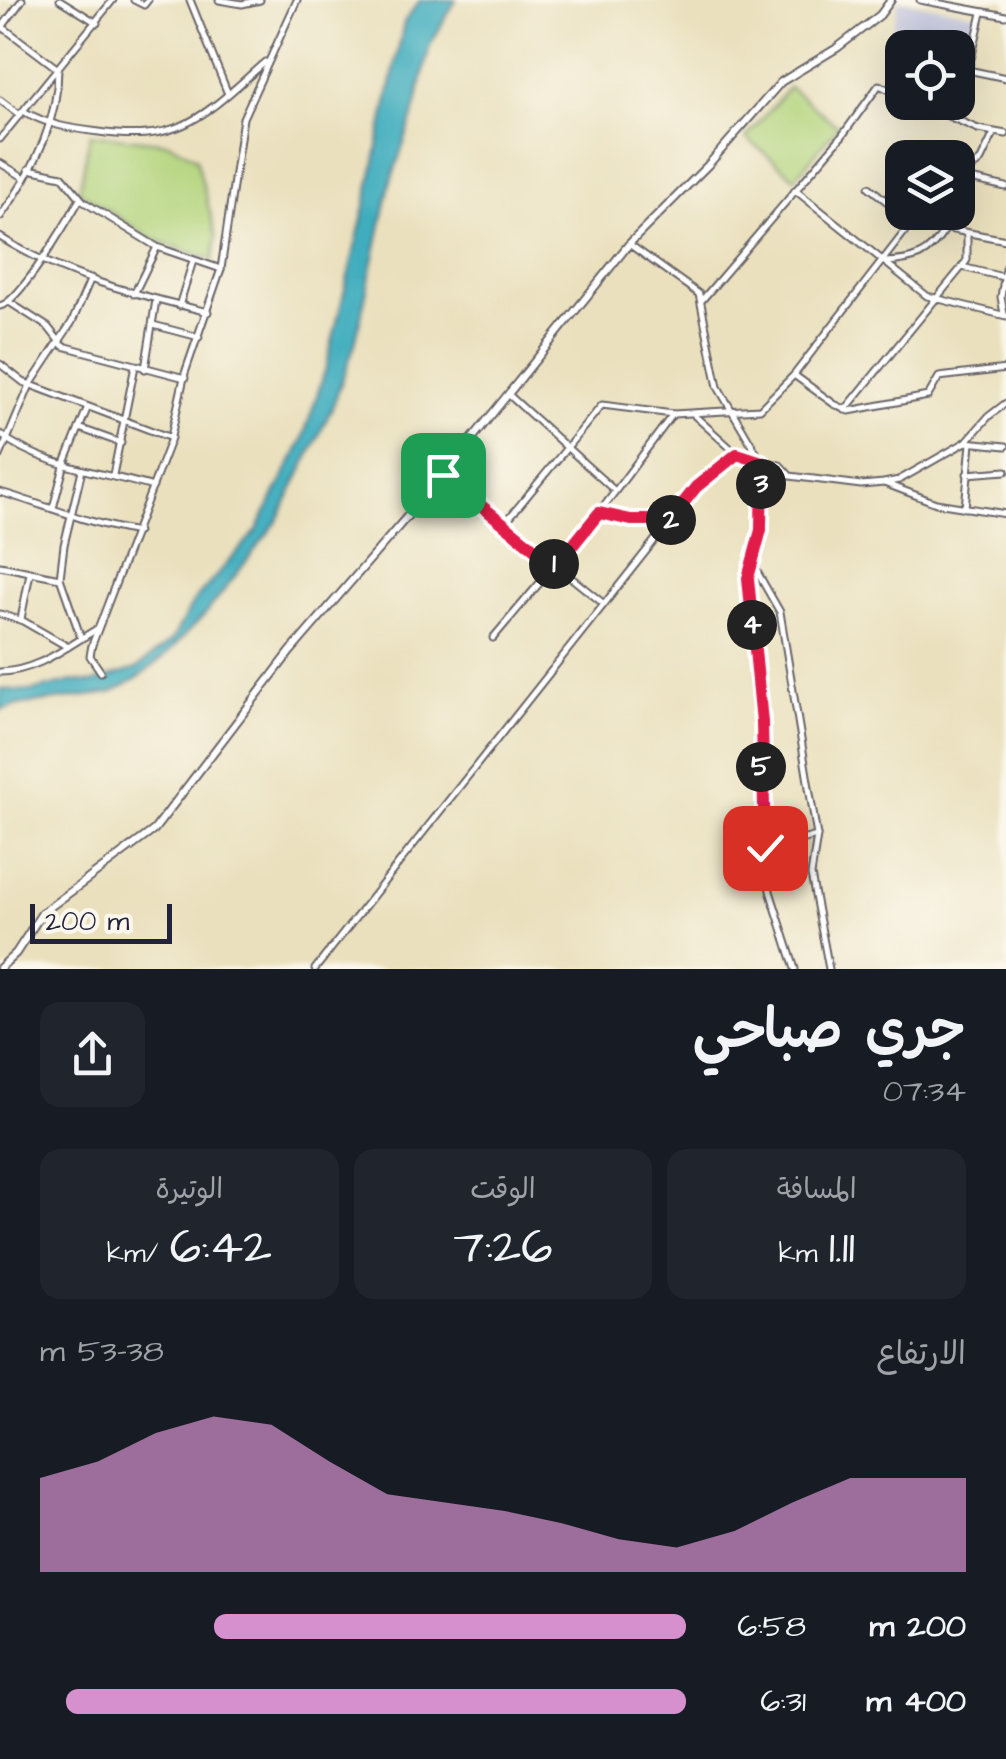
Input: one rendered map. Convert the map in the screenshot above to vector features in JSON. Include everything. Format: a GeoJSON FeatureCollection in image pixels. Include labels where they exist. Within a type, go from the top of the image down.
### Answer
{"type":"FeatureCollection","features":[{"type":"Feature","properties":{"kind":"street"},"geometry":{"type":"LineString","coordinates":[[22,0],[1,27],[58,69]]}},
{"type":"Feature","properties":{"kind":"street"},"geometry":{"type":"LineString","coordinates":[[60,0],[97,23]]}},
{"type":"Feature","properties":{"kind":"street"},"geometry":{"type":"LineString","coordinates":[[0,138],[113,0]]}},
{"type":"Feature","properties":{"kind":"street"},"geometry":{"type":"LineString","coordinates":[[134,0],[144,5],[148,0]]}},
{"type":"Feature","properties":{"kind":"street"},"geometry":{"type":"LineString","coordinates":[[190,0],[228,94]]}},
{"type":"Feature","properties":{"kind":"street"},"geometry":{"type":"LineString","coordinates":[[219,0],[242,4],[260,0]]}},
{"type":"Feature","properties":{"kind":"street"},"geometry":{"type":"LineString","coordinates":[[101,672],[90,656],[171,438],[185,378],[221,269],[243,118],[297,0]]}},
{"type":"Feature","properties":{"kind":"street"},"geometry":{"type":"LineString","coordinates":[[0,968],[16,953],[42,913],[154,830],[290,652],[443,475],[628,244],[722,151],[781,82],[837,48],[880,15],[891,0]]}},
{"type":"Feature","properties":{"kind":"street"},"geometry":{"type":"LineString","coordinates":[[920,0],[1006,16]]}},
{"type":"Feature","properties":{"kind":"street"},"geometry":{"type":"LineString","coordinates":[[975,42],[982,14]]}},
{"type":"Feature","properties":{"kind":"street"},"geometry":{"type":"LineString","coordinates":[[0,100],[50,126],[129,136],[164,134],[191,122],[267,60]]}},
{"type":"Feature","properties":{"kind":"street"},"geometry":{"type":"LineString","coordinates":[[0,217],[30,169],[50,126],[58,92],[58,69]]}},
{"type":"Feature","properties":{"kind":"street"},"geometry":{"type":"LineString","coordinates":[[975,71],[1006,78]]}},
{"type":"Feature","properties":{"kind":"street"},"geometry":{"type":"LineString","coordinates":[[702,300],[842,136],[879,85],[885,88]]}},
{"type":"Feature","properties":{"kind":"street"},"geometry":{"type":"LineString","coordinates":[[962,120],[1006,134]]}},
{"type":"Feature","properties":{"kind":"street"},"geometry":{"type":"LineString","coordinates":[[975,165],[994,133]]}},
{"type":"Feature","properties":{"kind":"street"},"geometry":{"type":"LineString","coordinates":[[0,163],[25,178]]}},
{"type":"Feature","properties":{"kind":"street"},"geometry":{"type":"LineString","coordinates":[[30,169],[62,176],[80,199],[157,248],[221,269]]}},
{"type":"Feature","properties":{"kind":"street"},"geometry":{"type":"LineString","coordinates":[[975,181],[1006,187]]}},
{"type":"Feature","properties":{"kind":"street"},"geometry":{"type":"LineString","coordinates":[[868,186],[885,200]]}},
{"type":"Feature","properties":{"kind":"street"},"geometry":{"type":"LineString","coordinates":[[794,190],[927,296],[1005,315],[1001,298],[1006,267]]}},
{"type":"Feature","properties":{"kind":"street"},"geometry":{"type":"LineString","coordinates":[[0,306],[9,302],[42,259],[80,199]]}},
{"type":"Feature","properties":{"kind":"street"},"geometry":{"type":"LineString","coordinates":[[505,524],[602,404],[673,414],[760,410],[794,375],[906,230]]}},
{"type":"Feature","properties":{"kind":"street"},"geometry":{"type":"LineString","coordinates":[[881,262],[909,261],[924,255],[945,230],[1006,240]]}},
{"type":"Feature","properties":{"kind":"street"},"geometry":{"type":"LineString","coordinates":[[845,410],[967,260],[966,235]]}},
{"type":"Feature","properties":{"kind":"street"},"geometry":{"type":"LineString","coordinates":[[0,237],[42,259],[134,294],[208,312]]}},
{"type":"Feature","properties":{"kind":"street"},"geometry":{"type":"LineString","coordinates":[[628,244],[699,294],[718,388],[762,462],[761,530],[748,578],[762,722],[765,848],[770,892],[795,969]]}},
{"type":"Feature","properties":{"kind":"street"},"geometry":{"type":"LineString","coordinates":[[134,294],[157,248]]}},
{"type":"Feature","properties":{"kind":"street"},"geometry":{"type":"LineString","coordinates":[[179,306],[193,261]]}},
{"type":"Feature","properties":{"kind":"street"},"geometry":{"type":"LineString","coordinates":[[962,266],[1004,277]]}},
{"type":"Feature","properties":{"kind":"street"},"geometry":{"type":"LineString","coordinates":[[0,456],[30,386],[72,322],[91,278]]}},
{"type":"Feature","properties":{"kind":"street"},"geometry":{"type":"LineString","coordinates":[[145,369],[156,300]]}},
{"type":"Feature","properties":{"kind":"street"},"geometry":{"type":"LineString","coordinates":[[9,302],[48,326],[67,348],[185,378]]}},
{"type":"Feature","properties":{"kind":"street"},"geometry":{"type":"LineString","coordinates":[[152,325],[199,337]]}},
{"type":"Feature","properties":{"kind":"street"},"geometry":{"type":"LineString","coordinates":[[0,364],[30,386],[171,438]]}},
{"type":"Feature","properties":{"kind":"street"},"geometry":{"type":"LineString","coordinates":[[113,475],[135,366]]}},
{"type":"Feature","properties":{"kind":"street"},"geometry":{"type":"LineString","coordinates":[[794,375],[845,410],[856,411],[925,397],[944,375],[1006,369]]}},
{"type":"Feature","properties":{"kind":"street"},"geometry":{"type":"LineString","coordinates":[[509,395],[570,446],[615,491]]}},
{"type":"Feature","properties":{"kind":"street"},"geometry":{"type":"LineString","coordinates":[[693,414],[737,454],[780,466],[790,476],[861,486],[899,480],[968,442],[998,406],[1006,403]]}},
{"type":"Feature","properties":{"kind":"street"},"geometry":{"type":"LineString","coordinates":[[52,508],[87,409]]}},
{"type":"Feature","properties":{"kind":"street"},"geometry":{"type":"LineString","coordinates":[[493,638],[599,513],[673,414]]}},
{"type":"Feature","properties":{"kind":"street"},"geometry":{"type":"LineString","coordinates":[[80,428],[121,443]]}},
{"type":"Feature","properties":{"kind":"street"},"geometry":{"type":"LineString","coordinates":[[0,434],[82,470],[153,487]]}},
{"type":"Feature","properties":{"kind":"street"},"geometry":{"type":"LineString","coordinates":[[968,442],[1006,446]]}},
{"type":"Feature","properties":{"kind":"street"},"geometry":{"type":"LineString","coordinates":[[965,508],[968,442]]}},
{"type":"Feature","properties":{"kind":"street"},"geometry":{"type":"LineString","coordinates":[[315,969],[696,487],[737,454]]}},
{"type":"Feature","properties":{"kind":"street"},"geometry":{"type":"LineString","coordinates":[[81,638],[60,578],[82,470]]}},
{"type":"Feature","properties":{"kind":"street"},"geometry":{"type":"LineString","coordinates":[[967,474],[1006,471]]}},
{"type":"Feature","properties":{"kind":"street"},"geometry":{"type":"LineString","coordinates":[[443,475],[604,604]]}},
{"type":"Feature","properties":{"kind":"street"},"geometry":{"type":"LineString","coordinates":[[884,483],[936,503],[1006,514]]}},
{"type":"Feature","properties":{"kind":"street"},"geometry":{"type":"LineString","coordinates":[[0,492],[81,521],[138,532]]}},
{"type":"Feature","properties":{"kind":"street"},"geometry":{"type":"LineString","coordinates":[[599,513],[631,520],[670,520]]}},
{"type":"Feature","properties":{"kind":"street"},"geometry":{"type":"LineString","coordinates":[[756,550],[756,570],[780,612],[818,836],[811,876],[829,969]]}},
{"type":"Feature","properties":{"kind":"street"},"geometry":{"type":"LineString","coordinates":[[0,566],[60,578]]}},
{"type":"Feature","properties":{"kind":"street"},"geometry":{"type":"LineString","coordinates":[[21,620],[30,573]]}},
{"type":"Feature","properties":{"kind":"street"},"geometry":{"type":"LineString","coordinates":[[0,614],[21,620],[68,647]]}},
{"type":"Feature","properties":{"kind":"street"},"geometry":{"type":"LineString","coordinates":[[0,672],[30,667],[100,627]]}},
{"type":"Feature","properties":{"kind":"street"},"geometry":{"type":"LineString","coordinates":[[765,848],[818,836]]}},
{"type":"Feature","properties":{"kind":"shaded area"},"geometry":{"type":"Polygon","coordinates":[[[899,0],[976,14],[973,30],[893,30],[899,0]]]}},
{"type":"Feature","properties":{"kind":"green space"},"geometry":{"type":"Polygon","coordinates":[[[789,87],[838,126],[795,178],[746,138],[789,87]]]}},
{"type":"Feature","properties":{"kind":"green space"},"geometry":{"type":"Polygon","coordinates":[[[90,134],[169,143],[196,158],[216,236],[213,260],[152,239],[79,191],[90,134]]]}},
{"type":"Feature","properties":{"kind":"water"},"geometry":{"type":"Polygon","coordinates":[[[420,0],[456,0],[430,45],[413,117],[390,184],[355,344],[332,408],[278,520],[208,611],[162,659],[136,679],[111,693],[0,710],[0,689],[31,691],[73,681],[91,683],[136,669],[172,640],[193,602],[257,530],[302,441],[325,371],[404,22],[420,0]]]}},
{"type":"Feature","properties":{"kind":"route"},"geometry":{"type":"LineString","coordinates":[[443,475],[556,566],[599,513],[631,520],[670,520],[696,487],[737,454],[762,462],[761,530],[748,578],[762,722],[765,848]]}}]}
